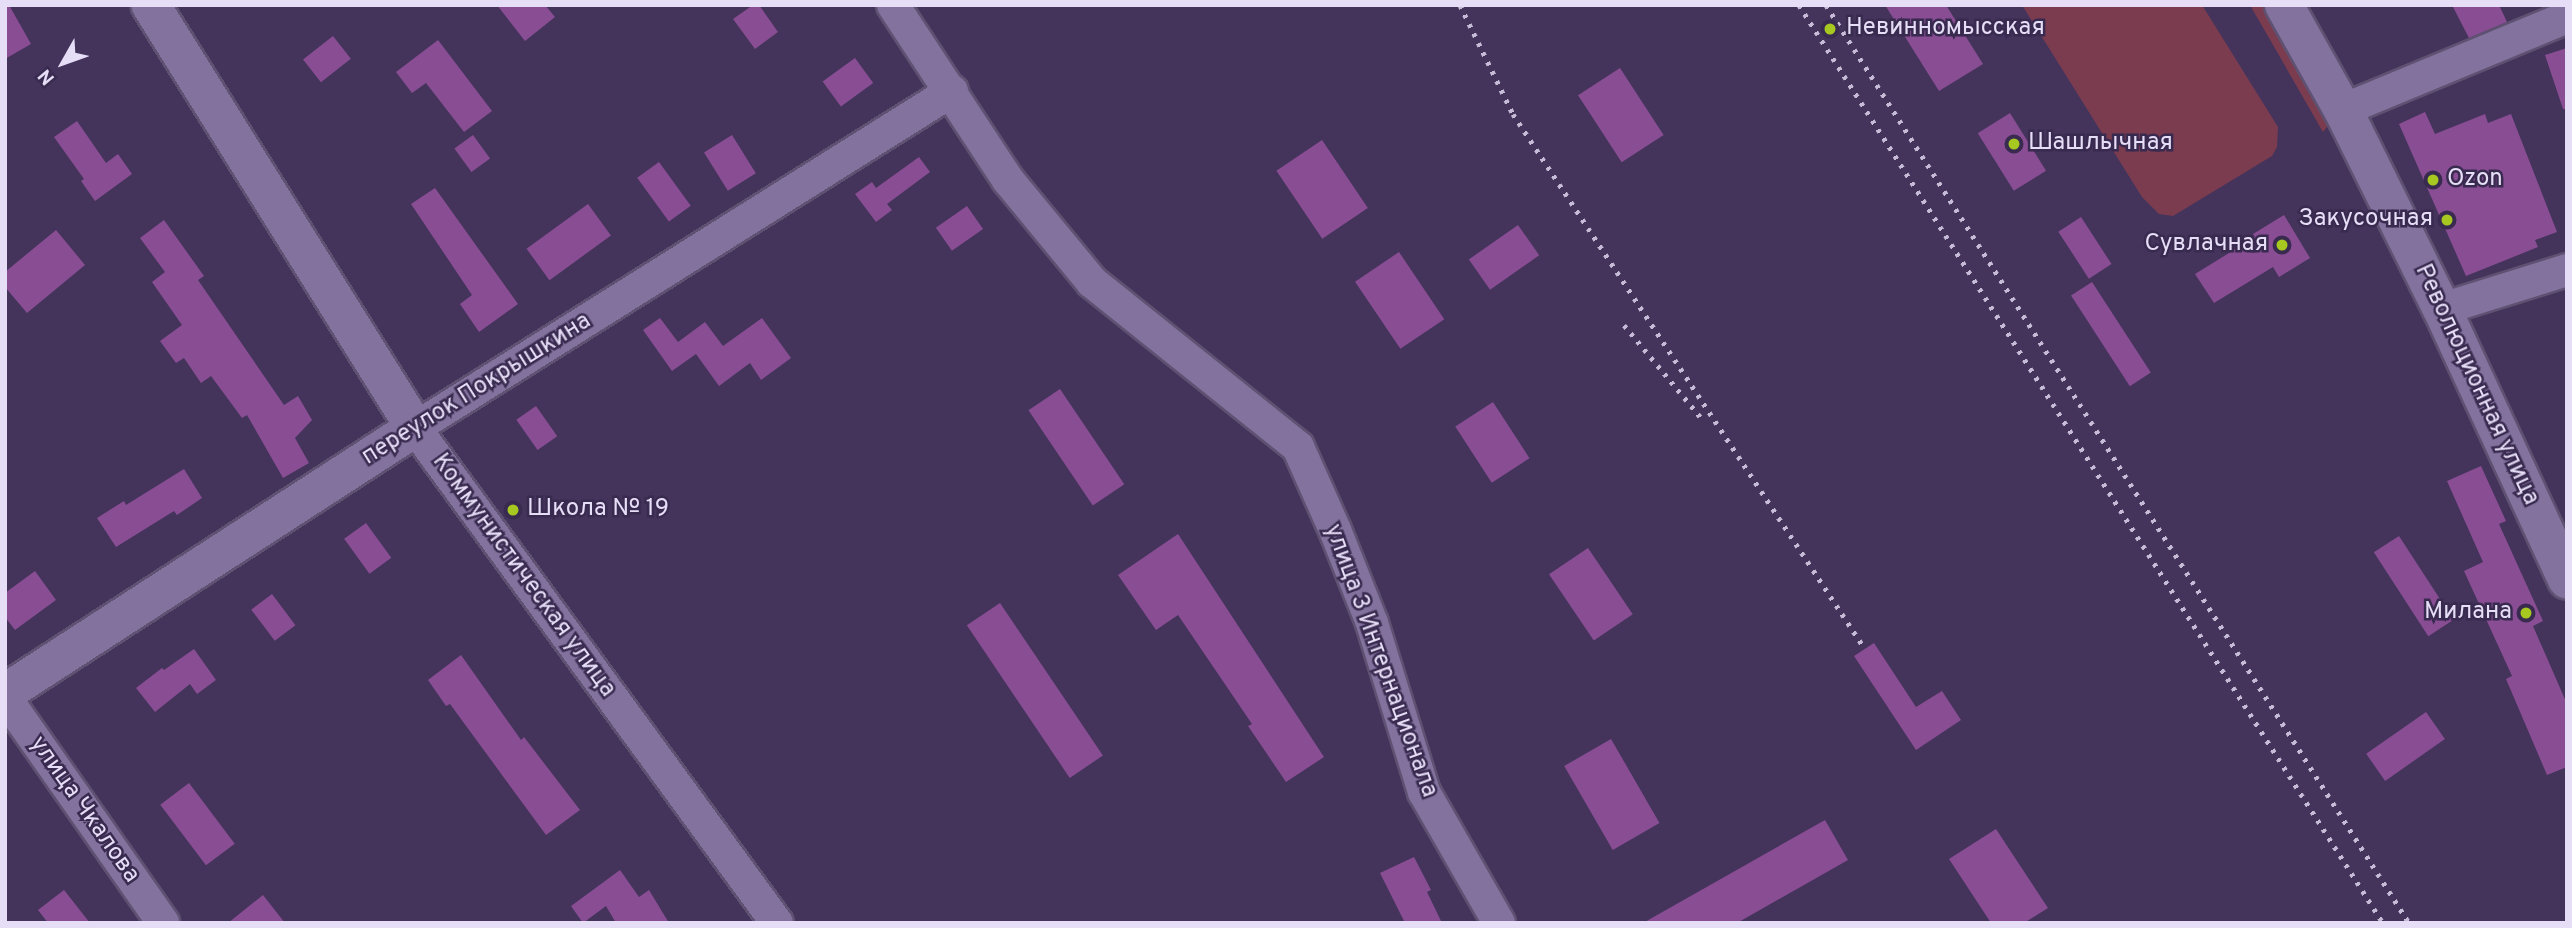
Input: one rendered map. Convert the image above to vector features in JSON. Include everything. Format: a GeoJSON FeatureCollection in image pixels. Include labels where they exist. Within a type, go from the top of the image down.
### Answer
{"type":"FeatureCollection","features":[{"type":"Feature","properties":{"kind":"street","name":"Коммунистическая улица"},"geometry":{"type":"LineString","coordinates":[[151,5],[415,428],[778,923]]}},
{"type":"Feature","properties":{"kind":"street","name":"улица 3 Интернационала"},"geometry":{"type":"LineString","coordinates":[[893,5],[1008,180],[1092,282],[1298,447],[1335,530],[1371,623],[1424,792],[1499,923]]}},
{"type":"Feature","properties":{"kind":"street","name":"Революционная улица"},"geometry":{"type":"LineString","coordinates":[[2284,5],[2343,110],[2442,309],[2567,580]]}},
{"type":"Feature","properties":{"kind":"street"},"geometry":{"type":"LineString","coordinates":[[2343,110],[2567,17]]}},
{"type":"Feature","properties":{"kind":"street","name":"переулок Покрышкина"},"geometry":{"type":"LineString","coordinates":[[5,695],[415,428],[952,91]]}},
{"type":"Feature","properties":{"kind":"street"},"geometry":{"type":"LineString","coordinates":[[2442,309],[2567,270]]}},
{"type":"Feature","properties":{"kind":"street","name":"улица Чкалова"},"geometry":{"type":"LineString","coordinates":[[5,695],[163,923]]}},
{"type":"Feature","properties":{"kind":"shaded area"},"geometry":{"type":"Polygon","coordinates":[[[2022,5],[2202,5],[2278,127],[2277,147],[2272,156],[2173,216],[2159,214],[2142,197],[2022,5]]]}},
{"type":"Feature","properties":{"kind":"shaded area"},"geometry":{"type":"Polygon","coordinates":[[[2250,5],[2265,5],[2330,123],[2323,132],[2250,5]]]}},
{"type":"Feature","properties":{"kind":"building"},"geometry":{"type":"Polygon","coordinates":[[[5,5],[9,5],[31,44],[5,59],[5,5]]]}},
{"type":"Feature","properties":{"kind":"building"},"geometry":{"type":"Polygon","coordinates":[[[497,5],[545,5],[555,17],[525,41],[497,5]]]}},
{"type":"Feature","properties":{"kind":"building"},"geometry":{"type":"Polygon","coordinates":[[[753,5],[759,5],[778,32],[755,49],[733,19],[753,5]]]}},
{"type":"Feature","properties":{"kind":"building","name":"Невинномысская"},"geometry":{"type":"Polygon","coordinates":[[[1885,5],[1946,5],[1983,64],[1939,91],[1885,5]]]}},
{"type":"Feature","properties":{"kind":"building"},"geometry":{"type":"Polygon","coordinates":[[[2452,5],[2499,5],[2507,22],[2469,38],[2452,5]]]}},
{"type":"Feature","properties":{"kind":"building"},"geometry":{"type":"Polygon","coordinates":[[[333,36],[351,59],[321,82],[303,59],[333,36]]]}},
{"type":"Feature","properties":{"kind":"building"},"geometry":{"type":"Polygon","coordinates":[[[438,40],[492,111],[464,132],[426,83],[412,93],[396,72],[438,40]]]}},
{"type":"Feature","properties":{"kind":"building"},"geometry":{"type":"Polygon","coordinates":[[[2567,48],[2567,109],[2563,109],[2545,55],[2567,48]]]}},
{"type":"Feature","properties":{"kind":"building"},"geometry":{"type":"Polygon","coordinates":[[[855,58],[873,83],[841,107],[823,82],[855,58]]]}},
{"type":"Feature","properties":{"kind":"building"},"geometry":{"type":"Polygon","coordinates":[[[1620,68],[1664,135],[1622,162],[1578,95],[1620,68]]]}},
{"type":"Feature","properties":{"kind":"building"},"geometry":{"type":"Polygon","coordinates":[[[2425,112],[2435,134],[2485,114],[2488,123],[2511,114],[2557,232],[2535,240],[2538,247],[2466,276],[2399,124],[2425,112]]]}},
{"type":"Feature","properties":{"kind":"building"},"geometry":{"type":"Polygon","coordinates":[[[2010,113],[2046,171],[2014,191],[1978,133],[2010,113]]]}},
{"type":"Feature","properties":{"kind":"building"},"geometry":{"type":"Polygon","coordinates":[[[77,121],[106,163],[118,154],[132,174],[95,201],[81,181],[84,179],[54,137],[77,121]]]}},
{"type":"Feature","properties":{"kind":"building"},"geometry":{"type":"Polygon","coordinates":[[[473,135],[490,158],[471,172],[454,149],[473,135]]]}},
{"type":"Feature","properties":{"kind":"building"},"geometry":{"type":"Polygon","coordinates":[[[732,135],[756,173],[728,191],[704,152],[732,135]]]}},
{"type":"Feature","properties":{"kind":"building"},"geometry":{"type":"Polygon","coordinates":[[[1322,140],[1368,208],[1322,239],[1276,171],[1322,140]]]}},
{"type":"Feature","properties":{"kind":"building"},"geometry":{"type":"Polygon","coordinates":[[[919,157],[930,172],[887,204],[892,210],[876,222],[855,194],[872,182],[876,188],[919,157]]]}},
{"type":"Feature","properties":{"kind":"building"},"geometry":{"type":"Polygon","coordinates":[[[659,162],[691,206],[669,222],[637,178],[659,162]]]}},
{"type":"Feature","properties":{"kind":"building"},"geometry":{"type":"Polygon","coordinates":[[[435,188],[518,304],[479,332],[460,304],[472,295],[411,204],[435,188]]]}},
{"type":"Feature","properties":{"kind":"building"},"geometry":{"type":"Polygon","coordinates":[[[588,204],[611,236],[549,280],[527,249],[588,204]]]}},
{"type":"Feature","properties":{"kind":"building"},"geometry":{"type":"Polygon","coordinates":[[[967,206],[983,229],[952,251],[936,228],[967,206]]]}},
{"type":"Feature","properties":{"kind":"building"},"geometry":{"type":"Polygon","coordinates":[[[2284,215],[2310,258],[2279,277],[2273,267],[2214,303],[2195,274],[2255,237],[2253,234],[2284,215]]]}},
{"type":"Feature","properties":{"kind":"building"},"geometry":{"type":"Polygon","coordinates":[[[2081,217],[2111,264],[2089,279],[2058,232],[2081,217]]]}},
{"type":"Feature","properties":{"kind":"building"},"geometry":{"type":"Polygon","coordinates":[[[164,220],[204,276],[198,280],[284,405],[298,396],[312,420],[295,438],[309,463],[283,478],[247,415],[242,418],[211,376],[201,383],[184,358],[176,363],[160,341],[182,325],[152,282],[165,272],[140,238],[164,220]]]}},
{"type":"Feature","properties":{"kind":"building"},"geometry":{"type":"Polygon","coordinates":[[[1518,225],[1539,255],[1490,290],[1469,259],[1518,225]]]}},
{"type":"Feature","properties":{"kind":"building"},"geometry":{"type":"Polygon","coordinates":[[[56,230],[85,265],[27,313],[5,287],[5,272],[56,230]]]}},
{"type":"Feature","properties":{"kind":"building"},"geometry":{"type":"Polygon","coordinates":[[[1399,252],[1444,319],[1400,349],[1355,282],[1399,252]]]}},
{"type":"Feature","properties":{"kind":"building"},"geometry":{"type":"Polygon","coordinates":[[[2092,282],[2151,373],[2130,386],[2071,296],[2092,282]]]}},
{"type":"Feature","properties":{"kind":"building"},"geometry":{"type":"Polygon","coordinates":[[[660,318],[678,342],[705,322],[723,346],[762,318],[791,358],[761,380],[750,363],[719,386],[696,354],[672,371],[643,330],[660,318]]]}},
{"type":"Feature","properties":{"kind":"building"},"geometry":{"type":"Polygon","coordinates":[[[1060,389],[1124,484],[1093,506],[1028,410],[1060,389]]]}},
{"type":"Feature","properties":{"kind":"building"},"geometry":{"type":"Polygon","coordinates":[[[1493,402],[1529,458],[1492,483],[1455,427],[1493,402]]]}},
{"type":"Feature","properties":{"kind":"building"},"geometry":{"type":"Polygon","coordinates":[[[536,406],[557,436],[538,450],[516,420],[536,406]]]}},
{"type":"Feature","properties":{"kind":"building"},"geometry":{"type":"Polygon","coordinates":[[[2481,466],[2506,521],[2499,524],[2543,621],[2533,626],[2567,704],[2567,767],[2547,775],[2506,679],[2512,676],[2464,571],[2483,562],[2447,481],[2481,466]]]}},
{"type":"Feature","properties":{"kind":"building"},"geometry":{"type":"Polygon","coordinates":[[[184,469],[202,498],[177,515],[174,511],[116,547],[97,518],[124,501],[126,505],[184,469]]]}},
{"type":"Feature","properties":{"kind":"building"},"geometry":{"type":"Polygon","coordinates":[[[366,523],[391,558],[369,574],[344,539],[366,523]]]}},
{"type":"Feature","properties":{"kind":"building"},"geometry":{"type":"Polygon","coordinates":[[[1178,534],[1324,757],[1286,782],[1248,726],[1252,724],[1178,615],[1156,630],[1118,575],[1178,534]]]}},
{"type":"Feature","properties":{"kind":"building"},"geometry":{"type":"Polygon","coordinates":[[[2399,536],[2453,620],[2428,636],[2374,552],[2399,536]]]}},
{"type":"Feature","properties":{"kind":"building"},"geometry":{"type":"Polygon","coordinates":[[[1588,548],[1633,614],[1594,641],[1549,574],[1588,548]]]}},
{"type":"Feature","properties":{"kind":"building"},"geometry":{"type":"Polygon","coordinates":[[[35,571],[56,600],[15,630],[5,617],[5,593],[35,571]]]}},
{"type":"Feature","properties":{"kind":"building"},"geometry":{"type":"Polygon","coordinates":[[[272,594],[295,625],[275,641],[251,610],[272,594]]]}},
{"type":"Feature","properties":{"kind":"building"},"geometry":{"type":"Polygon","coordinates":[[[1000,603],[1103,756],[1070,778],[967,625],[1000,603]]]}},
{"type":"Feature","properties":{"kind":"building"},"geometry":{"type":"Polygon","coordinates":[[[1874,643],[1916,707],[1942,691],[1961,720],[1916,750],[1854,656],[1874,643]]]}},
{"type":"Feature","properties":{"kind":"building"},"geometry":{"type":"Polygon","coordinates":[[[194,649],[216,680],[197,694],[190,684],[155,712],[136,688],[194,649]]]}},
{"type":"Feature","properties":{"kind":"building"},"geometry":{"type":"Polygon","coordinates":[[[461,655],[521,740],[524,737],[580,810],[546,835],[450,704],[446,706],[428,680],[461,655]]]}},
{"type":"Feature","properties":{"kind":"building"},"geometry":{"type":"Polygon","coordinates":[[[2426,712],[2445,739],[2385,781],[2366,754],[2426,712]]]}},
{"type":"Feature","properties":{"kind":"building"},"geometry":{"type":"Polygon","coordinates":[[[1611,739],[1660,823],[1613,850],[1564,766],[1611,739]]]}},
{"type":"Feature","properties":{"kind":"building"},"geometry":{"type":"Polygon","coordinates":[[[189,783],[235,844],[206,865],[160,805],[189,783]]]}},
{"type":"Feature","properties":{"kind":"building"},"geometry":{"type":"Polygon","coordinates":[[[1825,820],[1848,860],[1737,923],[1643,923],[1825,820]]]}},
{"type":"Feature","properties":{"kind":"building"},"geometry":{"type":"Polygon","coordinates":[[[1996,829],[2048,908],[2024,923],[1991,923],[1949,859],[1996,829]]]}},
{"type":"Feature","properties":{"kind":"building"},"geometry":{"type":"Polygon","coordinates":[[[1414,857],[1431,890],[1427,892],[1442,923],[1405,923],[1380,873],[1414,857]]]}},
{"type":"Feature","properties":{"kind":"building"},"geometry":{"type":"Polygon","coordinates":[[[620,870],[639,897],[649,890],[669,923],[616,923],[606,906],[583,923],[571,906],[620,870]]]}},
{"type":"Feature","properties":{"kind":"building"},"geometry":{"type":"Polygon","coordinates":[[[64,890],[90,923],[48,923],[38,910],[64,890]]]}},
{"type":"Feature","properties":{"kind":"building"},"geometry":{"type":"Polygon","coordinates":[[[263,895],[285,923],[228,923],[263,895]]]}},
{"type":"Feature","properties":{"kind":"railway"},"geometry":{"type":"LineString","coordinates":[[1460,5],[1513,114],[1865,649]]}},
{"type":"Feature","properties":{"kind":"railway"},"geometry":{"type":"LineString","coordinates":[[1799,5],[2383,923]]}},
{"type":"Feature","properties":{"kind":"railway"},"geometry":{"type":"LineString","coordinates":[[1826,5],[2409,923]]}},
{"type":"Feature","properties":{"kind":"railway"},"geometry":{"type":"LineString","coordinates":[[1624,325],[1702,419]]}},
{"type":"Feature","properties":{"kind":"place","name":"Невинномысская"},"geometry":{"type":"Point","coordinates":[1830,29]}},
{"type":"Feature","properties":{"kind":"place","name":"Шашлычная"},"geometry":{"type":"Point","coordinates":[2014,144]}},
{"type":"Feature","properties":{"kind":"place","name":"Ozon"},"geometry":{"type":"Point","coordinates":[2433,180]}},
{"type":"Feature","properties":{"kind":"place","name":"Закусочная"},"geometry":{"type":"Point","coordinates":[2447,220]}},
{"type":"Feature","properties":{"kind":"place","name":"Сувлачная"},"geometry":{"type":"Point","coordinates":[2282,245]}},
{"type":"Feature","properties":{"kind":"place","name":"Школа № 19"},"geometry":{"type":"Point","coordinates":[513,510]}},
{"type":"Feature","properties":{"kind":"place","name":"Милана"},"geometry":{"type":"Point","coordinates":[2526,613]}}]}
